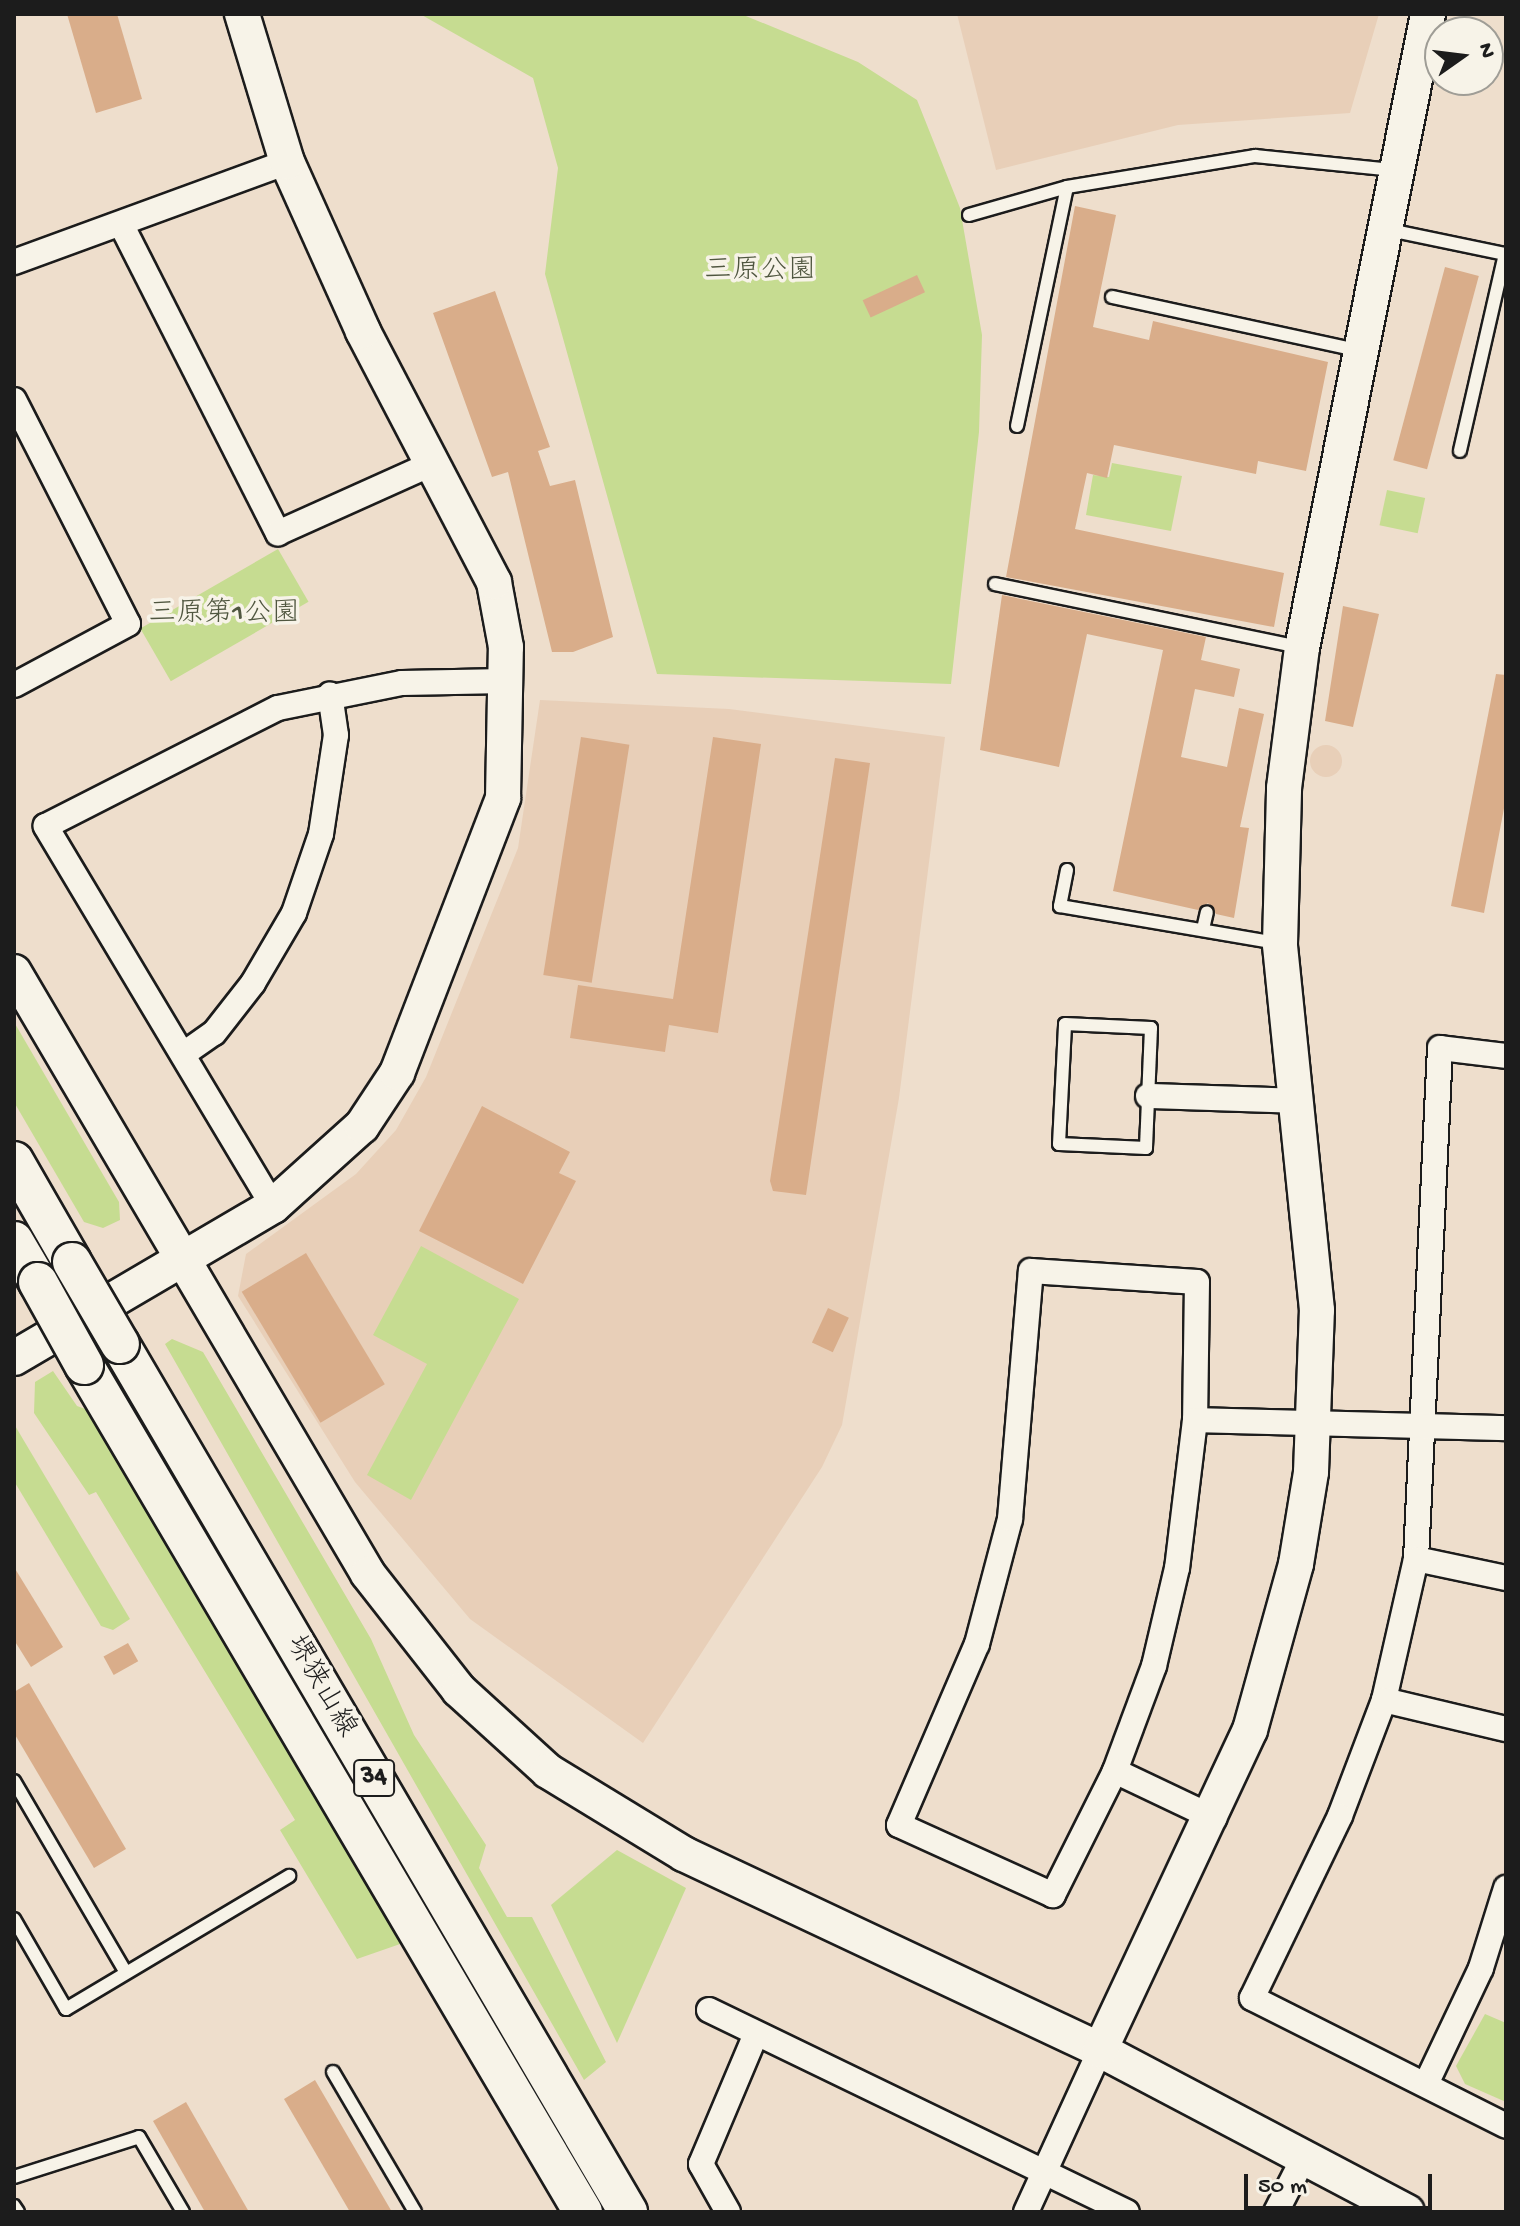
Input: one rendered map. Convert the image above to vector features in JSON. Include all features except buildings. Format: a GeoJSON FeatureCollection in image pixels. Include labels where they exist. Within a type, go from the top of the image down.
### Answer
{"type":"FeatureCollection","features":[{"type":"Feature","properties":{"kind":"main road","name":"堺狭山線"},"geometry":{"type":"LineString","coordinates":[[14,1161],[628,2212]]}},
{"type":"Feature","properties":{"kind":"main road","name":"堺狭山線"},"geometry":{"type":"LineString","coordinates":[[14,1241],[583,2212]]}},
{"type":"Feature","properties":{"kind":"street"},"geometry":{"type":"LineString","coordinates":[[14,1358],[273,1206],[362,1126],[397,1073],[503,798],[506,681],[494,582],[436,462],[363,331],[287,162],[242,14]]}},
{"type":"Feature","properties":{"kind":"street"},"geometry":{"type":"LineString","coordinates":[[1026,2212],[1100,2050],[1214,1818],[1278,1646],[1311,1472],[1317,1310],[1280,944],[1284,788],[1302,648],[1390,230],[1428,14]]}},
{"type":"Feature","properties":{"kind":"street"},"geometry":{"type":"LineString","coordinates":[[14,262],[287,162]]}},
{"type":"Feature","properties":{"kind":"street"},"geometry":{"type":"LineString","coordinates":[[121,224],[278,533],[436,462]]}},
{"type":"Feature","properties":{"kind":"street"},"geometry":{"type":"LineString","coordinates":[[14,400],[128,624],[14,685]]}},
{"type":"Feature","properties":{"kind":"street"},"geometry":{"type":"LineString","coordinates":[[273,1206],[185,1053],[46,826],[216,736],[330,694],[506,681]]}},
{"type":"Feature","properties":{"kind":"street"},"geometry":{"type":"LineString","coordinates":[[185,1053],[214,1033],[243,996],[294,913],[321,834],[336,735],[330,694]]}},
{"type":"Feature","properties":{"kind":"street"},"geometry":{"type":"LineString","coordinates":[[14,972],[182,1260],[413,1638],[548,1771],[684,1854],[1100,2050],[1305,2155],[1407,2212]]}},
{"type":"Feature","properties":{"kind":"street"},"geometry":{"type":"LineString","coordinates":[[1506,1056],[1440,1048],[1428,1426],[1416,1559],[1384,1700],[1340,1816],[1252,1998],[1506,2126]]}},
{"type":"Feature","properties":{"kind":"street"},"geometry":{"type":"LineString","coordinates":[[1148,1096],[1297,1101]]}},
{"type":"Feature","properties":{"kind":"street"},"geometry":{"type":"LineString","coordinates":[[1031,1271],[1197,1282],[1195,1420],[1177,1568],[1154,1666],[1115,1771],[1053,1895],[899,1825],[977,1644],[1010,1519],[1031,1271]]}},
{"type":"Feature","properties":{"kind":"street"},"geometry":{"type":"LineString","coordinates":[[1195,1420],[1506,1428]]}},
{"type":"Feature","properties":{"kind":"street"},"geometry":{"type":"LineString","coordinates":[[1416,1559],[1506,1578]]}},
{"type":"Feature","properties":{"kind":"street"},"geometry":{"type":"LineString","coordinates":[[1384,1700],[1506,1729]]}},
{"type":"Feature","properties":{"kind":"street"},"geometry":{"type":"LineString","coordinates":[[1115,1771],[1214,1818]]}},
{"type":"Feature","properties":{"kind":"street"},"geometry":{"type":"LineString","coordinates":[[1426,2084],[1481,1968],[1506,1888]]}},
{"type":"Feature","properties":{"kind":"street"},"geometry":{"type":"LineString","coordinates":[[709,2010],[1127,2212]]}},
{"type":"Feature","properties":{"kind":"street"},"geometry":{"type":"LineString","coordinates":[[728,2212],[701,2164],[756,2034]]}},
{"type":"Feature","properties":{"kind":"street"},"geometry":{"type":"LineString","coordinates":[[1276,2212],[1305,2155]]}},
{"type":"Feature","properties":{"kind":"lane"},"geometry":{"type":"LineString","coordinates":[[969,215],[1067,187],[1255,156],[1401,172]]}},
{"type":"Feature","properties":{"kind":"lane"},"geometry":{"type":"LineString","coordinates":[[1017,426],[1067,187]]}},
{"type":"Feature","properties":{"kind":"lane"},"geometry":{"type":"LineString","coordinates":[[1390,230],[1505,254],[1460,451]]}},
{"type":"Feature","properties":{"kind":"lane"},"geometry":{"type":"LineString","coordinates":[[1112,297],[1365,351]]}},
{"type":"Feature","properties":{"kind":"lane"},"geometry":{"type":"LineString","coordinates":[[995,584],[1302,648]]}},
{"type":"Feature","properties":{"kind":"lane"},"geometry":{"type":"LineString","coordinates":[[1067,870],[1060,906],[1280,944]]}},
{"type":"Feature","properties":{"kind":"lane"},"geometry":{"type":"LineString","coordinates":[[1203,929],[1207,912]]}},
{"type":"Feature","properties":{"kind":"lane"},"geometry":{"type":"LineString","coordinates":[[1065,1024],[1151,1028],[1148,1096],[1146,1148],[1059,1144],[1065,1024]]}},
{"type":"Feature","properties":{"kind":"lane"},"geometry":{"type":"LineString","coordinates":[[14,1781],[125,1971]]}},
{"type":"Feature","properties":{"kind":"lane"},"geometry":{"type":"LineString","coordinates":[[14,1919],[66,2009],[125,1971],[289,1876]]}},
{"type":"Feature","properties":{"kind":"lane"},"geometry":{"type":"LineString","coordinates":[[333,2072],[415,2212]]}},
{"type":"Feature","properties":{"kind":"lane"},"geometry":{"type":"LineString","coordinates":[[14,2177],[139,2137],[183,2212]]}},
{"type":"Feature","properties":{"kind":"lane"},"geometry":{"type":"LineString","coordinates":[[14,2206],[18,2212]]}},
{"type":"Feature","properties":{"kind":"shaded area"},"geometry":{"type":"Polygon","coordinates":[[[957,14],[1379,14],[1350,113],[1178,125],[996,170],[957,14]]]}},
{"type":"Feature","properties":{"kind":"shaded area"},"geometry":{"type":"Polygon","coordinates":[[[540,700],[729,709],[945,737],[899,1098],[842,1425],[822,1467],[643,1743],[470,1619],[355,1482],[238,1296],[246,1254],[356,1174],[396,1130],[426,1077],[518,848],[540,700]]]}},
{"type":"Feature","properties":{"kind":"shaded area"},"geometry":{"type":"Polygon","coordinates":[[[1326,745],[1337,750],[1342,761],[1337,772],[1326,777],[1315,772],[1310,761],[1315,750],[1326,745]]]}},
{"type":"Feature","properties":{"kind":"green space","name":"三原公園"},"geometry":{"type":"Polygon","coordinates":[[[420,14],[741,14],[858,62],[917,100],[960,208],[982,335],[979,432],[951,684],[657,674],[545,274],[558,168],[533,78],[420,14]]]}},
{"type":"Feature","properties":{"kind":"green space"},"geometry":{"type":"Polygon","coordinates":[[[1112,463],[1182,476],[1171,531],[1086,515],[1093,475],[1109,477],[1112,463]]]}},
{"type":"Feature","properties":{"kind":"green space"},"geometry":{"type":"Polygon","coordinates":[[[1387,490],[1425,498],[1418,533],[1380,525],[1387,490]]]}},
{"type":"Feature","properties":{"kind":"green space","name":"三原第1公園"},"geometry":{"type":"Polygon","coordinates":[[[278,549],[308,602],[171,681],[140,628],[278,549]]]}},
{"type":"Feature","properties":{"kind":"green space"},"geometry":{"type":"Polygon","coordinates":[[[14,1022],[119,1202],[120,1220],[103,1228],[84,1222],[14,1102],[14,1022]]]}},
{"type":"Feature","properties":{"kind":"green space"},"geometry":{"type":"Polygon","coordinates":[[[421,1246],[519,1299],[411,1500],[367,1475],[427,1364],[373,1335],[421,1246]]]}},
{"type":"Feature","properties":{"kind":"green space"},"geometry":{"type":"Polygon","coordinates":[[[172,1339],[203,1352],[371,1639],[414,1735],[486,1845],[479,1868],[507,1917],[532,1917],[606,2062],[584,2080],[165,1344],[172,1339]]]}},
{"type":"Feature","properties":{"kind":"green space"},"geometry":{"type":"Polygon","coordinates":[[[53,1371],[77,1406],[91,1411],[403,1943],[357,1959],[280,1830],[295,1820],[96,1492],[89,1495],[34,1413],[35,1382],[53,1371]]]}},
{"type":"Feature","properties":{"kind":"green space"},"geometry":{"type":"Polygon","coordinates":[[[14,1424],[130,1619],[113,1630],[101,1626],[14,1481],[14,1424]]]}},
{"type":"Feature","properties":{"kind":"green space"},"geometry":{"type":"Polygon","coordinates":[[[617,1850],[686,1888],[617,2043],[551,1905],[617,1850]]]}},
{"type":"Feature","properties":{"kind":"green space"},"geometry":{"type":"Polygon","coordinates":[[[1485,2014],[1506,2023],[1506,2102],[1465,2084],[1456,2066],[1485,2014]]]}}]}
